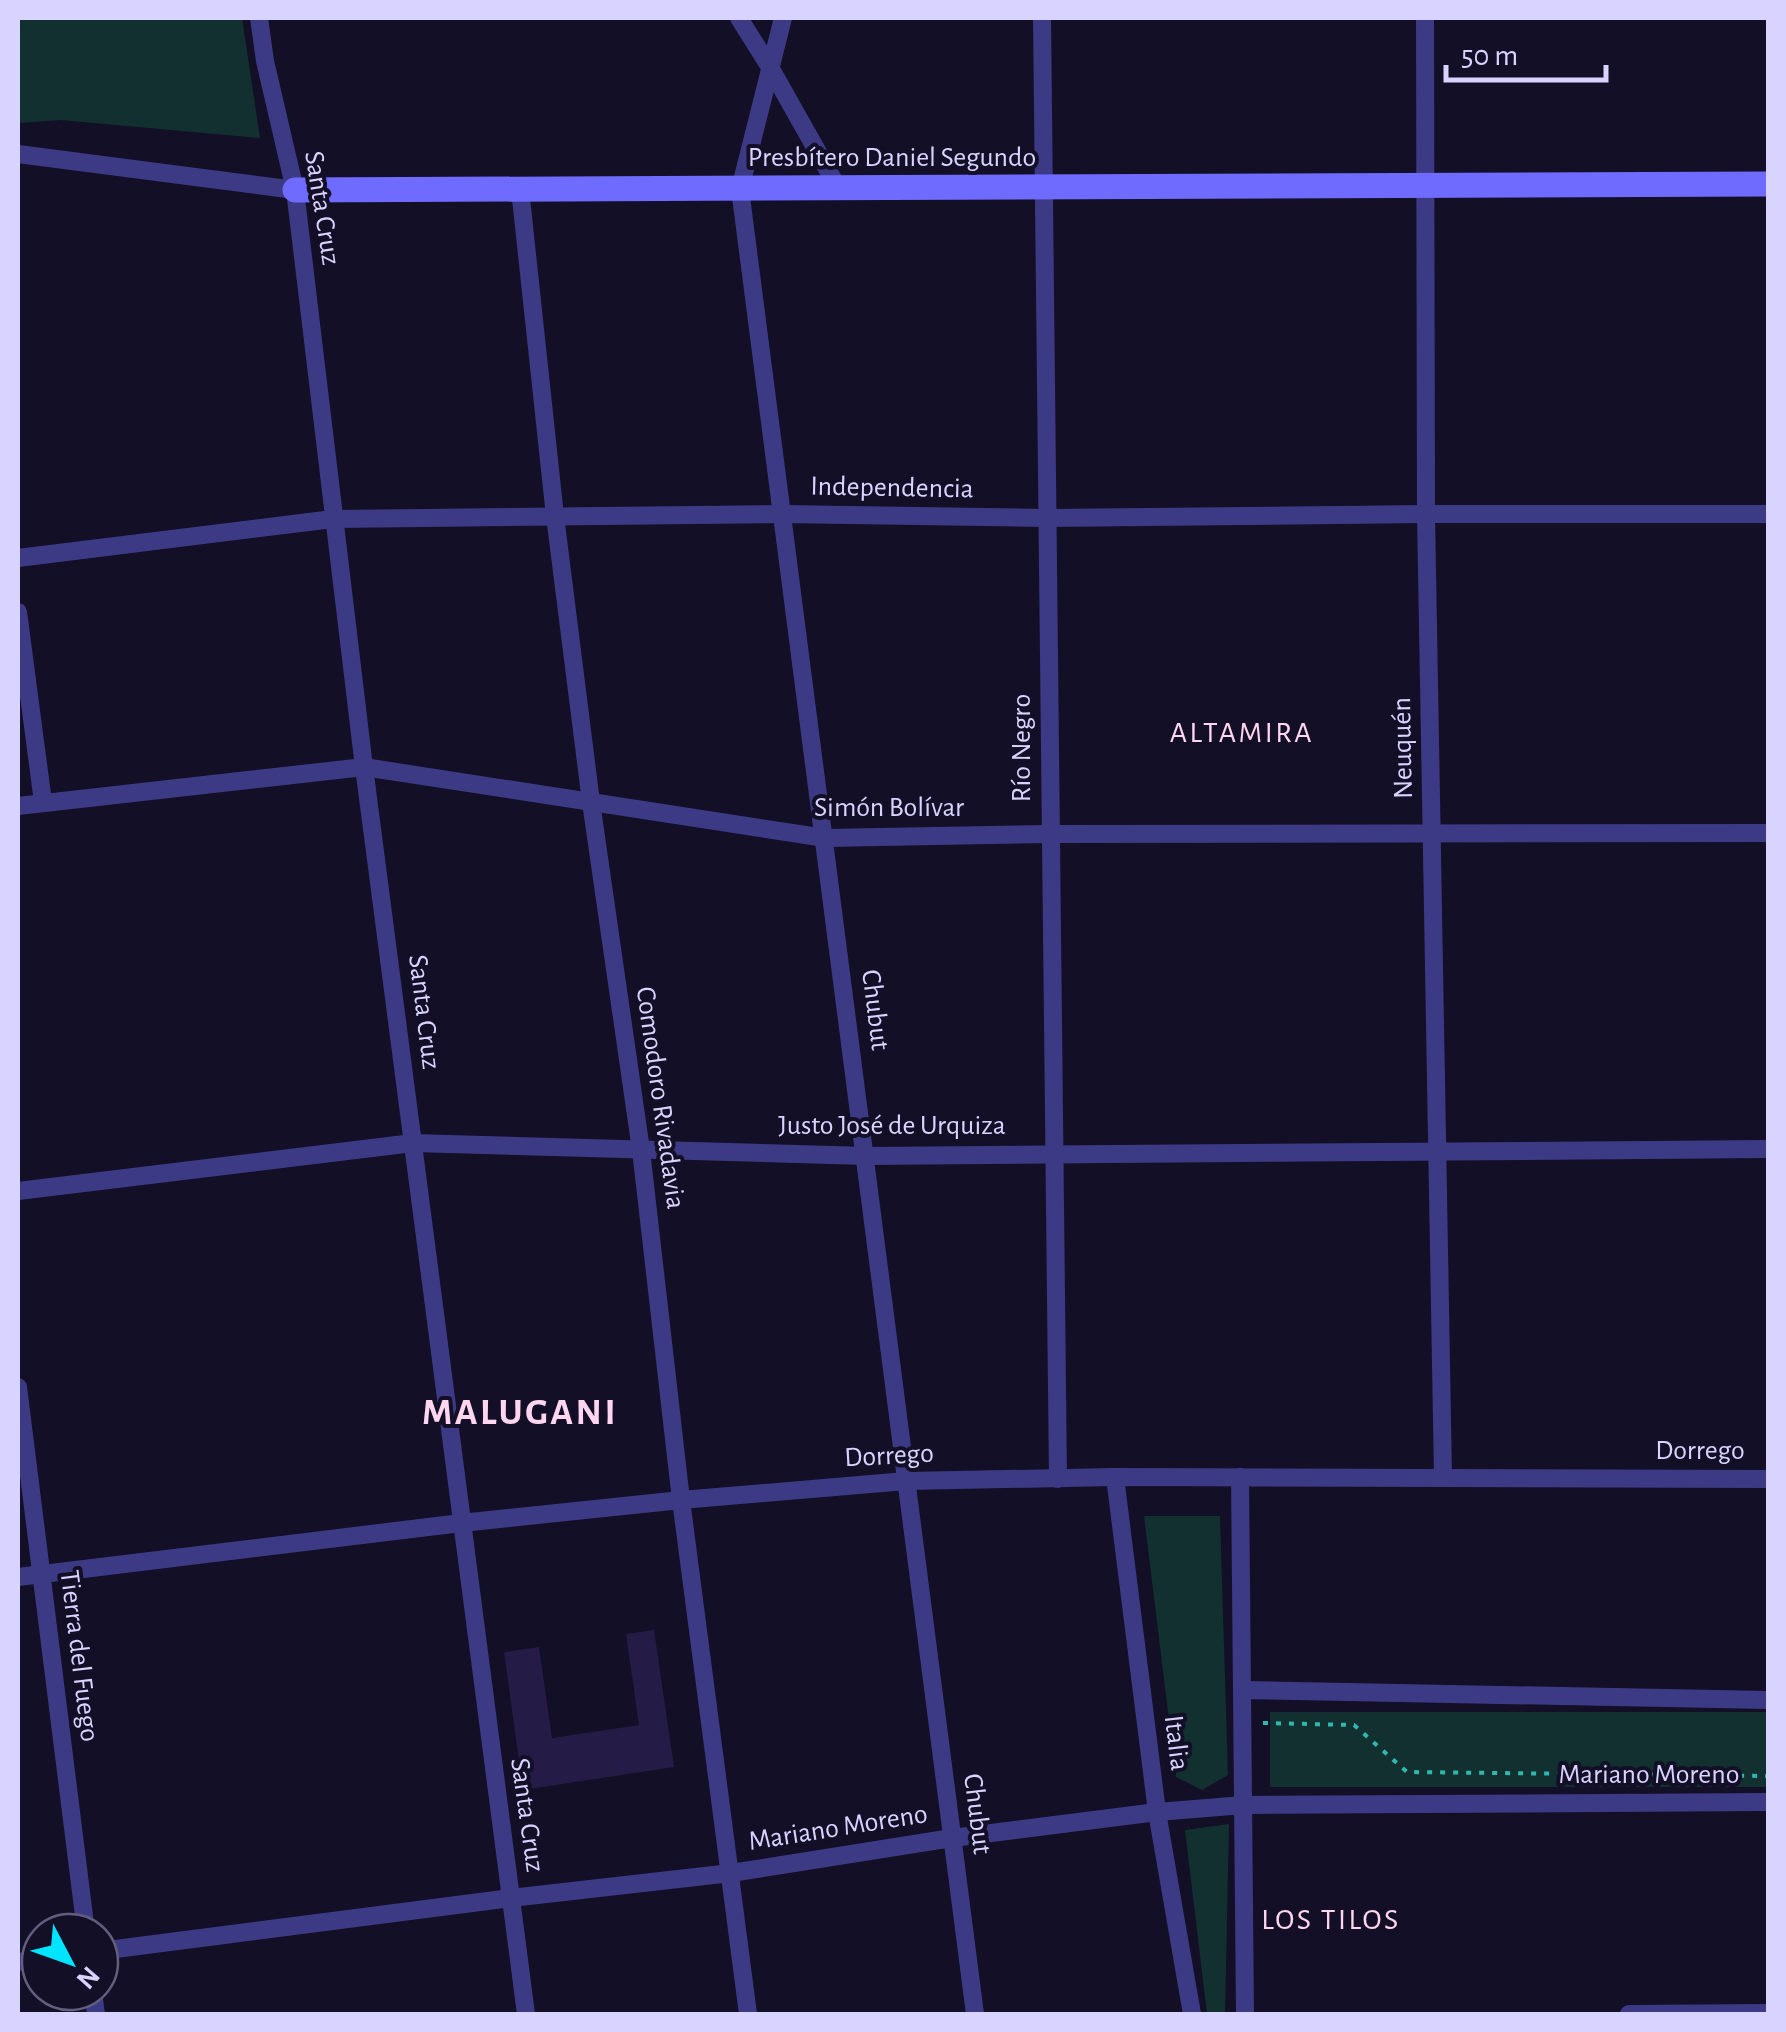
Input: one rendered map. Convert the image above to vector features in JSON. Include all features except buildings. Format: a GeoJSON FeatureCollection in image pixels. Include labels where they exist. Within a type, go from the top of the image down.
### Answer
{"type":"FeatureCollection","features":[{"type":"Feature","properties":{"kind":"main road","name":"Presbítero Daniel Segundo"},"geometry":{"type":"LineString","coordinates":[[295,190],[1768,184]]}},
{"type":"Feature","properties":{"kind":"street","name":"Santa Cruz"},"geometry":{"type":"LineString","coordinates":[[259,18],[295,190],[364,767],[526,2014]]}},
{"type":"Feature","properties":{"kind":"street"},"geometry":{"type":"LineString","coordinates":[[738,18],[838,188]]}},
{"type":"Feature","properties":{"kind":"street","name":"Chubut"},"geometry":{"type":"LineString","coordinates":[[783,18],[740,189],[975,2014]]}},
{"type":"Feature","properties":{"kind":"street","name":"Río Negro"},"geometry":{"type":"LineString","coordinates":[[1042,18],[1058,1478]]}},
{"type":"Feature","properties":{"kind":"street","name":"Neuquén"},"geometry":{"type":"LineString","coordinates":[[1425,18],[1426,514],[1444,1477]]}},
{"type":"Feature","properties":{"kind":"street","name":"Presbítero Daniel Segundo"},"geometry":{"type":"LineString","coordinates":[[18,154],[295,190]]}},
{"type":"Feature","properties":{"kind":"street","name":"Comodoro Rivadavia"},"geometry":{"type":"LineString","coordinates":[[520,189],[555,516],[641,1150],[681,1500],[748,2014]]}},
{"type":"Feature","properties":{"kind":"street","name":"Independencia"},"geometry":{"type":"LineString","coordinates":[[18,558],[333,519],[782,514],[1048,518],[1768,514]]}},
{"type":"Feature","properties":{"kind":"street"},"geometry":{"type":"LineString","coordinates":[[18,612],[43,802]]}},
{"type":"Feature","properties":{"kind":"street","name":"Simón Bolívar"},"geometry":{"type":"LineString","coordinates":[[18,806],[364,767],[825,838],[1768,833]]}},
{"type":"Feature","properties":{"kind":"street","name":"Justo José de Urquiza"},"geometry":{"type":"LineString","coordinates":[[18,1192],[413,1143],[866,1156],[1768,1149]]}},
{"type":"Feature","properties":{"kind":"street","name":"Tierra del Fuego"},"geometry":{"type":"LineString","coordinates":[[18,1387],[83,1912]]}},
{"type":"Feature","properties":{"kind":"street","name":"Dorrego"},"geometry":{"type":"LineString","coordinates":[[18,1577],[461,1523],[906,1481],[1115,1477],[1768,1479]]}},
{"type":"Feature","properties":{"kind":"street","name":"Italia"},"geometry":{"type":"LineString","coordinates":[[1115,1477],[1157,1812],[1192,2014]]}},
{"type":"Feature","properties":{"kind":"street"},"geometry":{"type":"LineString","coordinates":[[1240,1477],[1246,2014]]}},
{"type":"Feature","properties":{"kind":"street"},"geometry":{"type":"LineString","coordinates":[[1242,1690],[1768,1700]]}},
{"type":"Feature","properties":{"kind":"street","name":"Mariano Moreno"},"geometry":{"type":"LineString","coordinates":[[120,1949],[731,1873],[952,1838],[1157,1812],[1244,1805],[1768,1802]]}},
{"type":"Feature","properties":{"kind":"street"},"geometry":{"type":"LineString","coordinates":[[1629,2014],[1768,2013]]}},
{"type":"Feature","properties":{"kind":"path"},"geometry":{"type":"LineString","coordinates":[[1243,1723],[1354,1725],[1406,1772],[1768,1776]]}},
{"type":"Feature","properties":{"kind":"green space"},"geometry":{"type":"Polygon","coordinates":[[[18,18],[242,18],[260,138],[61,120],[18,123],[18,18]]]}},
{"type":"Feature","properties":{"kind":"green space"},"geometry":{"type":"Polygon","coordinates":[[[1144,1516],[1220,1516],[1228,1775],[1202,1790],[1176,1777],[1144,1516]]]}},
{"type":"Feature","properties":{"kind":"green space"},"geometry":{"type":"Polygon","coordinates":[[[1270,1712],[1768,1712],[1768,1787],[1270,1787],[1270,1712]]]}},
{"type":"Feature","properties":{"kind":"green space"},"geometry":{"type":"Polygon","coordinates":[[[1229,1824],[1225,2014],[1207,2014],[1185,1830],[1229,1824]]]}},
{"type":"Feature","properties":{"kind":"district","name":"ALTAMIRA"},"geometry":{"type":"Point","coordinates":[1242,733]}},
{"type":"Feature","properties":{"kind":"district","name":"MALUGANI"},"geometry":{"type":"Point","coordinates":[520,1413]}},
{"type":"Feature","properties":{"kind":"district","name":"LOS TILOS"},"geometry":{"type":"Point","coordinates":[1331,1920]}}]}
